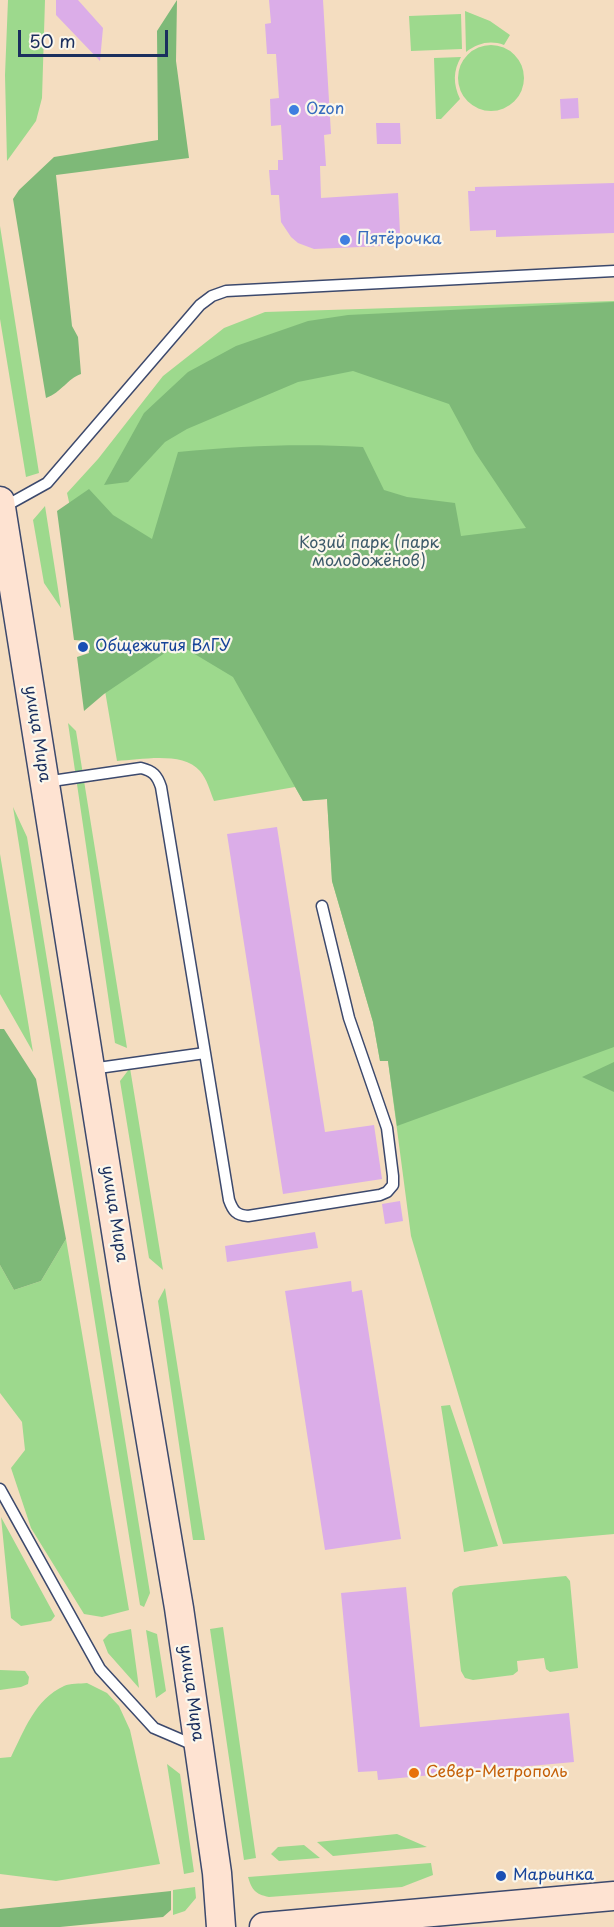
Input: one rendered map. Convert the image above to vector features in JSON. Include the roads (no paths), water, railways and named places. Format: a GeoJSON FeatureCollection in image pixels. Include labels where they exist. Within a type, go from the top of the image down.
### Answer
{"type":"FeatureCollection","features":[{"type":"Feature","properties":{"kind":"main road","name":"улица Мира"},"geometry":{"type":"LineString","coordinates":[[1,505],[90,1069],[179,1608],[217,1873],[221,1927]]}},
{"type":"Feature","properties":{"kind":"main road"},"geometry":{"type":"LineString","coordinates":[[264,1927],[614,1896]]}},
{"type":"Feature","properties":{"kind":"lane"},"geometry":{"type":"LineString","coordinates":[[1,505],[47,483],[200,306],[212,296],[226,291],[614,271]]}},
{"type":"Feature","properties":{"kind":"lane"},"geometry":{"type":"LineString","coordinates":[[45,782],[141,768],[150,770],[157,777],[161,787],[229,1200],[233,1210],[239,1215],[248,1216],[380,1195],[387,1192],[393,1185],[387,1128],[349,1018],[322,906]]}},
{"type":"Feature","properties":{"kind":"lane"},"geometry":{"type":"LineString","coordinates":[[90,1069],[205,1053]]}},
{"type":"Feature","properties":{"kind":"lane"},"geometry":{"type":"LineString","coordinates":[[0,1489],[100,1669],[154,1728],[199,1747]]}},
{"type":"Feature","properties":{"kind":"place","name":"Ozon"},"geometry":{"type":"Point","coordinates":[294,110]}},
{"type":"Feature","properties":{"kind":"place","name":"Пятёрочка"},"geometry":{"type":"Point","coordinates":[345,240]}},
{"type":"Feature","properties":{"kind":"place","name":"Общежития ВлГУ"},"geometry":{"type":"Point","coordinates":[83,647]}},
{"type":"Feature","properties":{"kind":"place","name":"Север-Метрополь"},"geometry":{"type":"Point","coordinates":[414,1773]}},
{"type":"Feature","properties":{"kind":"place","name":"Марьинка"},"geometry":{"type":"Point","coordinates":[501,1876]}},
{"type":"Feature","properties":{"kind":"park label","name":"Козий парк (парк молодожёнов)"},"geometry":{"type":"Point","coordinates":[369,553]}}]}
